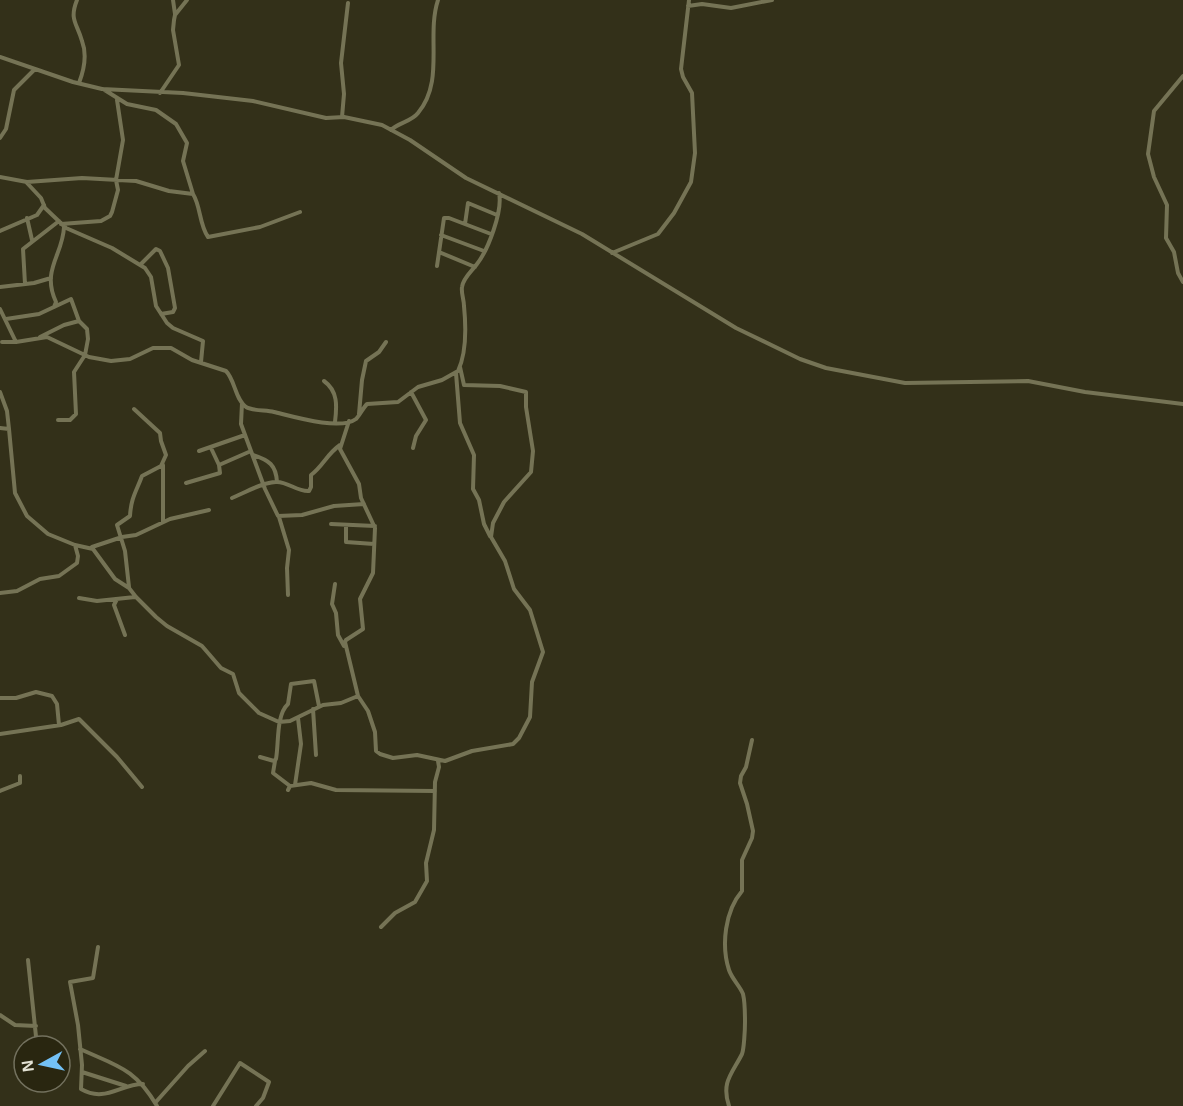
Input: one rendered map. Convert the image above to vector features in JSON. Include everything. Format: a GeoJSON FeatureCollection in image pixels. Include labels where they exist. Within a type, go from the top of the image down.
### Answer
{"type":"FeatureCollection","features":[{"type":"Feature","properties":{"kind":"street"},"geometry":{"type":"LineString","coordinates":[[77,0],[73,19],[83,42],[84,56],[79,83]]}},
{"type":"Feature","properties":{"kind":"street"},"geometry":{"type":"LineString","coordinates":[[160,94],[179,65],[173,30],[175,15],[172,0]]}},
{"type":"Feature","properties":{"kind":"street"},"geometry":{"type":"LineString","coordinates":[[175,15],[187,0]]}},
{"type":"Feature","properties":{"kind":"street"},"geometry":{"type":"LineString","coordinates":[[392,130],[393,127],[408,122],[418,113],[430,91],[433,78],[438,0]]}},
{"type":"Feature","properties":{"kind":"street"},"geometry":{"type":"LineString","coordinates":[[612,253],[658,234],[674,213],[691,181],[695,155],[692,93],[681,69],[688,3],[736,8],[772,0]]}},
{"type":"Feature","properties":{"kind":"street"},"geometry":{"type":"LineString","coordinates":[[342,117],[344,88],[341,63],[348,3]]}},
{"type":"Feature","properties":{"kind":"street"},"geometry":{"type":"LineString","coordinates":[[0,57],[102,89],[160,94],[183,93],[254,101],[326,118],[342,117],[379,124],[410,140],[466,178],[582,234],[736,328],[800,359],[826,368],[905,383],[1028,381],[1085,392],[1183,404]]}},
{"type":"Feature","properties":{"kind":"street"},"geometry":{"type":"LineString","coordinates":[[0,138],[6,129],[14,90],[34,69]]}},
{"type":"Feature","properties":{"kind":"street"},"geometry":{"type":"LineString","coordinates":[[1183,76],[1155,111],[1148,154],[1151,170],[1167,205],[1166,238],[1174,252],[1178,273],[1183,282]]}},
{"type":"Feature","properties":{"kind":"street"},"geometry":{"type":"LineString","coordinates":[[102,89],[117,100],[154,109],[176,125],[187,144],[183,161],[202,225],[208,237],[260,228],[300,212]]}},
{"type":"Feature","properties":{"kind":"street"},"geometry":{"type":"LineString","coordinates":[[25,284],[22,252],[32,240],[62,224],[101,221],[112,212],[118,190],[116,180],[123,140],[117,100]]}},
{"type":"Feature","properties":{"kind":"street"},"geometry":{"type":"LineString","coordinates":[[0,177],[27,182],[76,178],[136,181],[169,191],[192,194]]}},
{"type":"Feature","properties":{"kind":"street"},"geometry":{"type":"LineString","coordinates":[[27,182],[62,224],[141,264],[150,273],[156,306],[160,314],[171,327],[202,340],[201,362]]}},
{"type":"Feature","properties":{"kind":"street"},"geometry":{"type":"LineString","coordinates":[[491,537],[493,524],[504,502],[531,472],[533,451],[526,410],[526,392],[500,386],[464,385],[460,367],[465,331],[462,287],[484,251],[491,234],[500,200],[499,193]]}},
{"type":"Feature","properties":{"kind":"street"},"geometry":{"type":"LineString","coordinates":[[465,224],[468,203],[497,215]]}},
{"type":"Feature","properties":{"kind":"street"},"geometry":{"type":"LineString","coordinates":[[0,231],[39,213],[44,205]]}},
{"type":"Feature","properties":{"kind":"street"},"geometry":{"type":"LineString","coordinates":[[27,218],[32,240]]}},
{"type":"Feature","properties":{"kind":"street"},"geometry":{"type":"LineString","coordinates":[[437,266],[445,218],[491,234]]}},
{"type":"Feature","properties":{"kind":"street"},"geometry":{"type":"LineString","coordinates":[[54,308],[56,302],[51,278],[56,255],[63,238],[62,224]]}},
{"type":"Feature","properties":{"kind":"street"},"geometry":{"type":"LineString","coordinates":[[441,235],[484,251]]}},
{"type":"Feature","properties":{"kind":"street"},"geometry":{"type":"LineString","coordinates":[[141,264],[156,249],[160,250],[164,258],[175,308],[173,312],[160,314]]}},
{"type":"Feature","properties":{"kind":"street"},"geometry":{"type":"LineString","coordinates":[[439,252],[475,267]]}},
{"type":"Feature","properties":{"kind":"street"},"geometry":{"type":"LineString","coordinates":[[0,287],[51,278]]}},
{"type":"Feature","properties":{"kind":"street"},"geometry":{"type":"LineString","coordinates":[[6,319],[39,314],[71,299],[79,321],[88,330],[85,355],[74,372],[75,416],[70,420],[58,420]]}},
{"type":"Feature","properties":{"kind":"street"},"geometry":{"type":"LineString","coordinates":[[0,309],[16,342]]}},
{"type":"Feature","properties":{"kind":"street"},"geometry":{"type":"LineString","coordinates":[[39,337],[53,329],[79,321]]}},
{"type":"Feature","properties":{"kind":"street"},"geometry":{"type":"LineString","coordinates":[[2,342],[47,337],[85,355],[102,360],[126,360],[151,348],[161,346],[171,348],[190,359],[227,372],[242,403],[249,408],[272,411],[309,421],[335,422],[356,419],[367,404],[396,402],[422,385],[442,380],[456,373],[460,367]]}},
{"type":"Feature","properties":{"kind":"street"},"geometry":{"type":"LineString","coordinates":[[359,414],[366,360],[379,352],[386,342]]}},
{"type":"Feature","properties":{"kind":"street"},"geometry":{"type":"LineString","coordinates":[[349,421],[340,449],[359,484],[360,496],[375,526],[372,577],[363,589],[360,599],[363,629],[346,640],[346,650],[358,696],[368,711],[375,732],[375,748],[378,753],[393,758],[421,756],[445,761],[472,751],[513,744],[519,738],[531,713],[533,679],[543,653],[530,610],[514,589],[504,559],[484,524],[479,500],[473,489],[474,455],[460,423],[456,373]]}},
{"type":"Feature","properties":{"kind":"street"},"geometry":{"type":"LineString","coordinates":[[324,381],[336,398],[335,422]]}},
{"type":"Feature","properties":{"kind":"street"},"geometry":{"type":"LineString","coordinates":[[0,392],[8,411],[15,493],[30,520],[44,532],[75,545],[91,548],[121,537],[136,535],[173,518],[209,510]]}},
{"type":"Feature","properties":{"kind":"street"},"geometry":{"type":"LineString","coordinates":[[411,392],[426,420],[416,436],[413,448]]}},
{"type":"Feature","properties":{"kind":"street"},"geometry":{"type":"LineString","coordinates":[[242,403],[240,421],[264,485],[279,517],[289,549],[288,595]]}},
{"type":"Feature","properties":{"kind":"street"},"geometry":{"type":"LineString","coordinates":[[134,409],[145,422],[156,427],[166,454],[162,465],[164,522]]}},
{"type":"Feature","properties":{"kind":"street"},"geometry":{"type":"LineString","coordinates":[[0,428],[9,429]]}},
{"type":"Feature","properties":{"kind":"street"},"geometry":{"type":"LineString","coordinates":[[199,452],[245,435]]}},
{"type":"Feature","properties":{"kind":"street"},"geometry":{"type":"LineString","coordinates":[[232,498],[277,482],[292,485],[304,491],[309,490],[311,474],[319,468],[329,452],[340,445]]}},
{"type":"Feature","properties":{"kind":"street"},"geometry":{"type":"LineString","coordinates":[[186,483],[220,473],[211,448]]}},
{"type":"Feature","properties":{"kind":"street"},"geometry":{"type":"LineString","coordinates":[[219,465],[252,453],[271,464],[275,469],[277,482]]}},
{"type":"Feature","properties":{"kind":"street"},"geometry":{"type":"LineString","coordinates":[[129,588],[129,577],[117,525],[130,516],[132,498],[142,478],[162,465]]}},
{"type":"Feature","properties":{"kind":"street"},"geometry":{"type":"LineString","coordinates":[[279,517],[302,515],[332,506],[364,504]]}},
{"type":"Feature","properties":{"kind":"street"},"geometry":{"type":"LineString","coordinates":[[331,524],[375,526]]}},
{"type":"Feature","properties":{"kind":"street"},"geometry":{"type":"LineString","coordinates":[[346,525],[346,542],[374,544]]}},
{"type":"Feature","properties":{"kind":"street"},"geometry":{"type":"LineString","coordinates":[[0,593],[16,591],[40,579],[60,576],[77,563],[75,545]]}},
{"type":"Feature","properties":{"kind":"street"},"geometry":{"type":"LineString","coordinates":[[91,548],[117,581],[129,588],[135,597],[164,624],[207,650],[221,668],[233,674],[238,691],[258,712],[279,722],[291,721],[319,706],[340,703],[358,696]]}},
{"type":"Feature","properties":{"kind":"street"},"geometry":{"type":"LineString","coordinates":[[335,584],[332,604],[336,612],[339,638],[346,650]]}},
{"type":"Feature","properties":{"kind":"street"},"geometry":{"type":"LineString","coordinates":[[79,598],[97,601],[135,597]]}},
{"type":"Feature","properties":{"kind":"street"},"geometry":{"type":"LineString","coordinates":[[118,598],[114,605],[125,635]]}},
{"type":"Feature","properties":{"kind":"street"},"geometry":{"type":"LineString","coordinates":[[319,706],[314,681],[292,683],[288,704],[283,709],[279,722],[273,773],[291,787],[311,783],[335,790],[435,791]]}},
{"type":"Feature","properties":{"kind":"street"},"geometry":{"type":"LineString","coordinates":[[0,698],[16,698],[36,692],[52,696],[57,704],[58,725]]}},
{"type":"Feature","properties":{"kind":"street"},"geometry":{"type":"LineString","coordinates":[[313,709],[316,755]]}},
{"type":"Feature","properties":{"kind":"street"},"geometry":{"type":"LineString","coordinates":[[291,787],[301,744],[298,718]]}},
{"type":"Feature","properties":{"kind":"street"},"geometry":{"type":"LineString","coordinates":[[0,734],[58,725],[80,719],[142,787]]}},
{"type":"Feature","properties":{"kind":"street"},"geometry":{"type":"LineString","coordinates":[[729,1106],[726,1086],[732,1069],[743,1052],[745,1023],[743,996],[730,972],[725,937],[732,906],[742,891],[742,860],[753,835],[740,783],[752,741]]}},
{"type":"Feature","properties":{"kind":"street"},"geometry":{"type":"LineString","coordinates":[[260,757],[276,760]]}},
{"type":"Feature","properties":{"kind":"street"},"geometry":{"type":"LineString","coordinates":[[381,927],[395,913],[416,902],[427,881],[426,863],[434,830],[438,761]]}},
{"type":"Feature","properties":{"kind":"street"},"geometry":{"type":"LineString","coordinates":[[0,791],[20,783],[20,776]]}},
{"type":"Feature","properties":{"kind":"street"},"geometry":{"type":"LineString","coordinates":[[98,947],[93,977],[70,981],[78,1020],[82,1072],[80,1087],[84,1091],[111,1094],[126,1086],[143,1084]]}},
{"type":"Feature","properties":{"kind":"street"},"geometry":{"type":"LineString","coordinates":[[28,960],[36,1034]]}},
{"type":"Feature","properties":{"kind":"street"},"geometry":{"type":"LineString","coordinates":[[0,1015],[15,1025],[36,1026]]}},
{"type":"Feature","properties":{"kind":"street"},"geometry":{"type":"LineString","coordinates":[[80,1049],[121,1066],[143,1084],[156,1104],[188,1066],[205,1051]]}},
{"type":"Feature","properties":{"kind":"street"},"geometry":{"type":"LineString","coordinates":[[213,1106],[240,1063],[269,1082],[263,1098],[256,1106]]}},
{"type":"Feature","properties":{"kind":"street"},"geometry":{"type":"LineString","coordinates":[[82,1072],[126,1086]]}}]}
